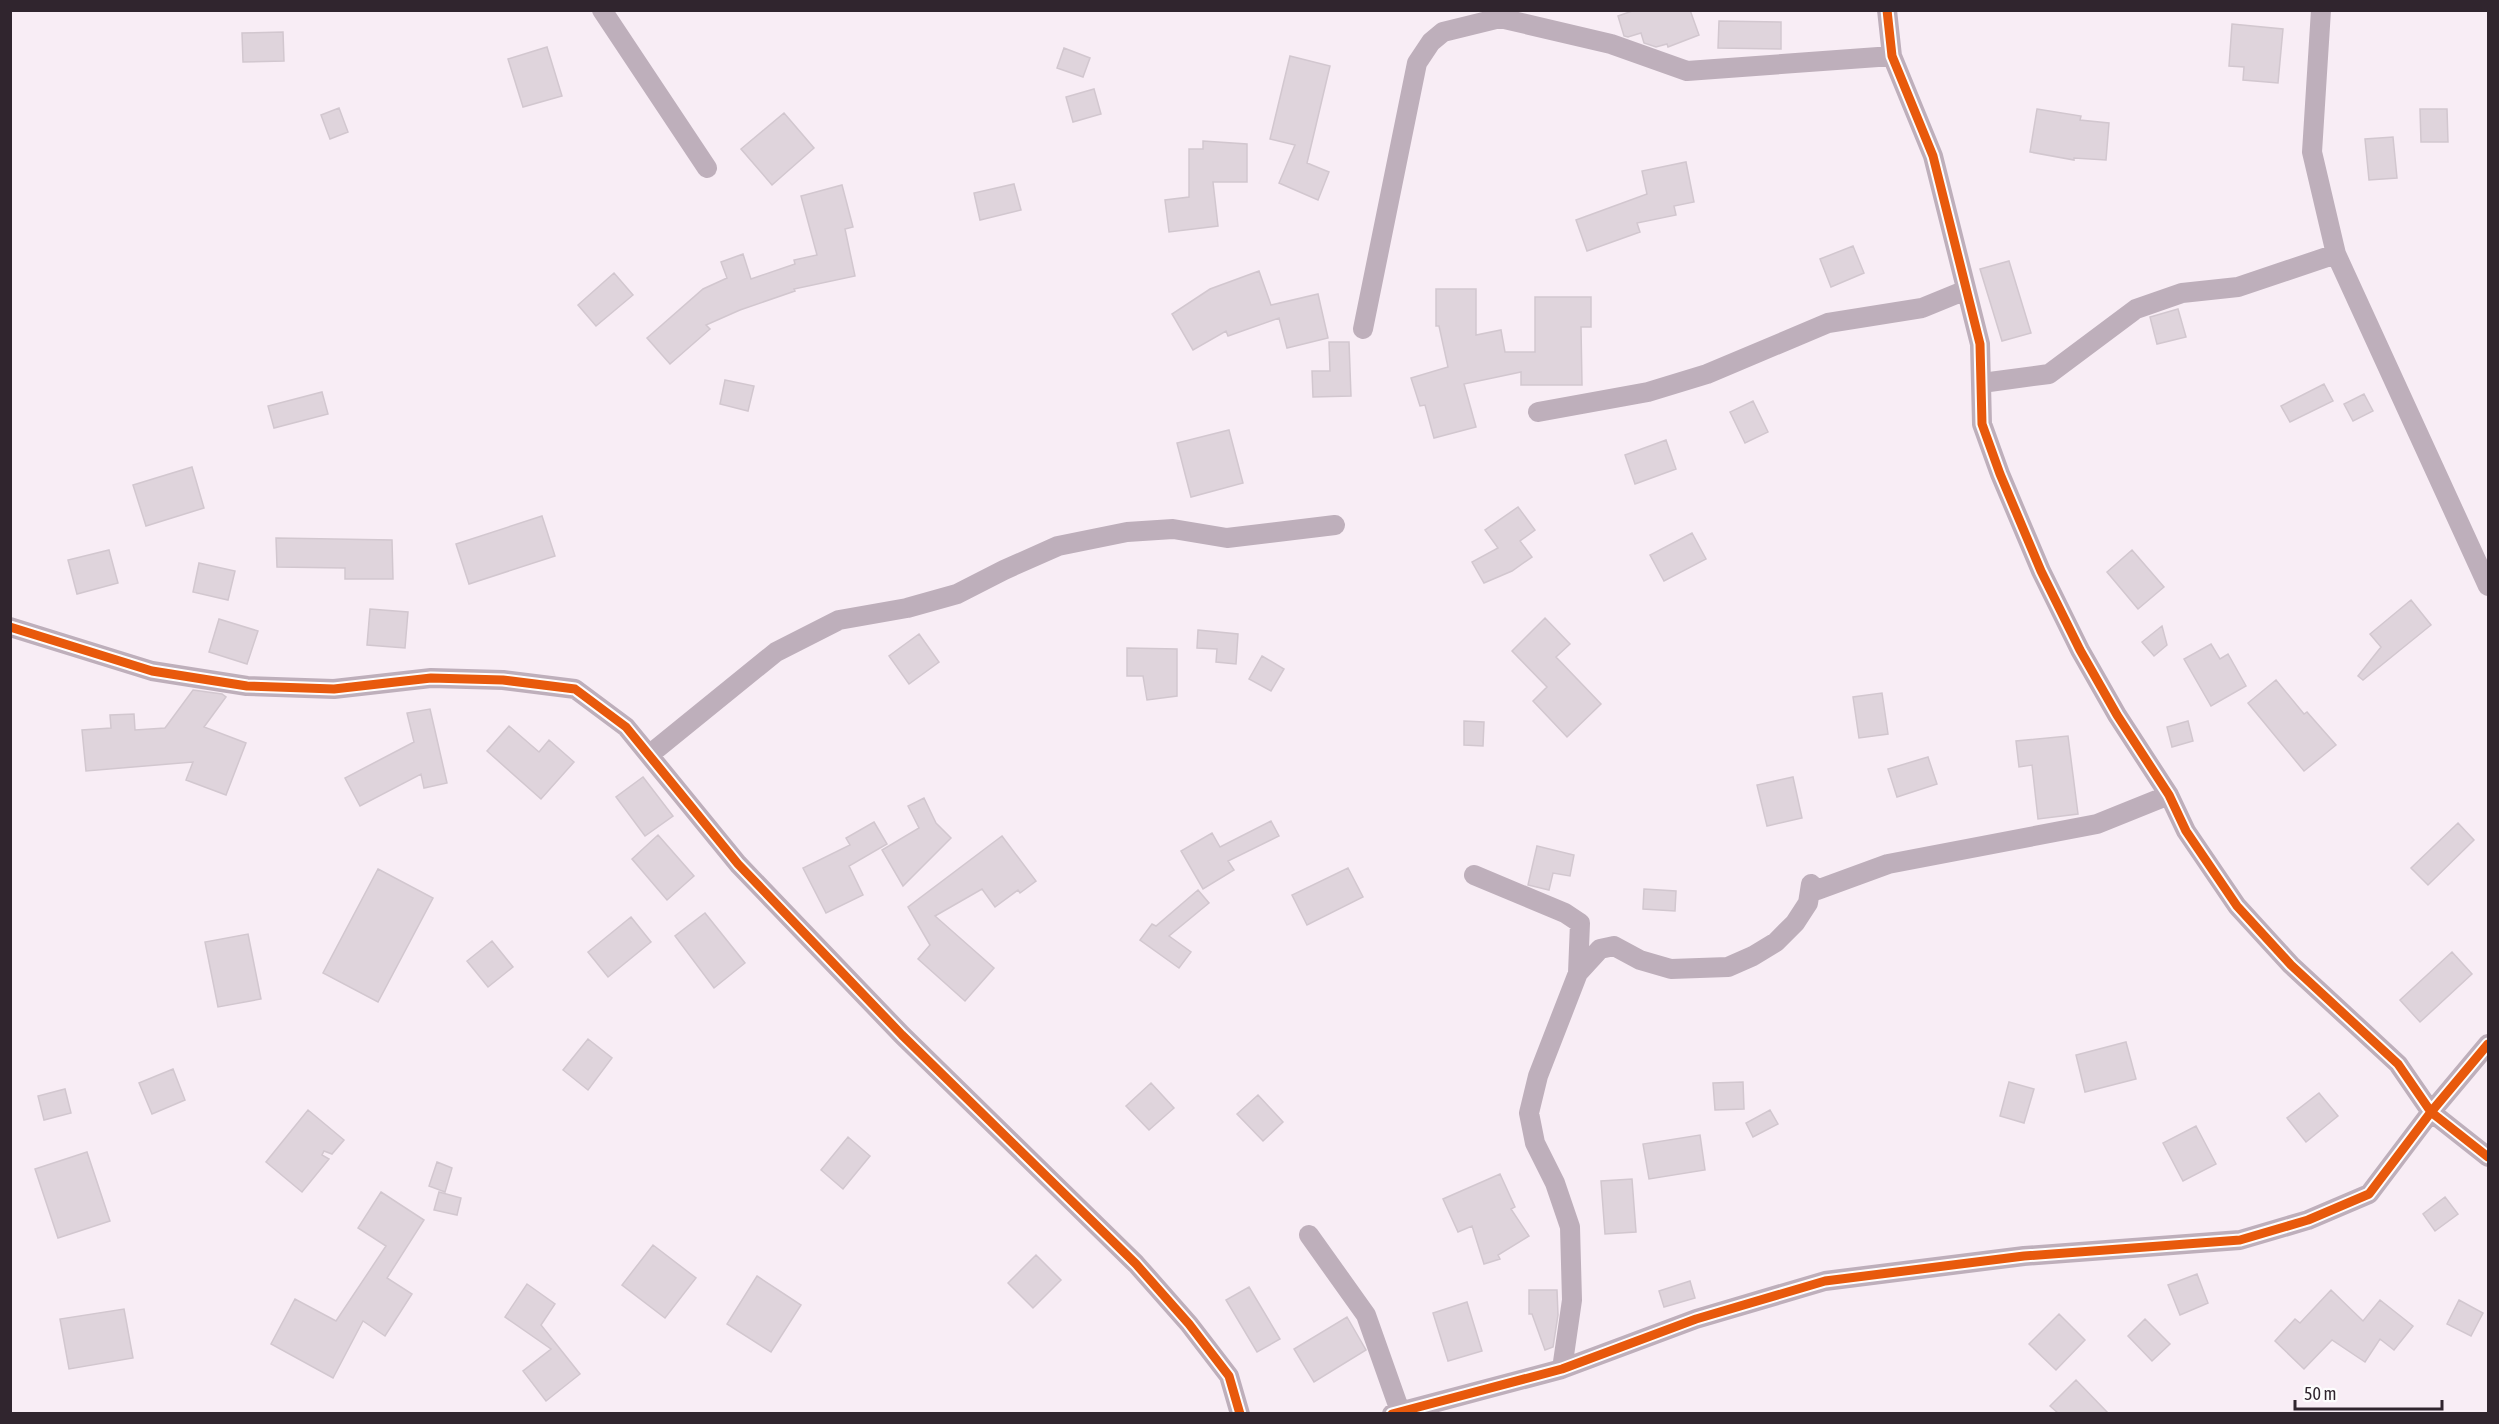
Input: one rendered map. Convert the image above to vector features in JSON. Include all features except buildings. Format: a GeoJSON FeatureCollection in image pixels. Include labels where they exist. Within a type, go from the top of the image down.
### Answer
{"type":"FeatureCollection","features":[{"type":"Feature","properties":{"kind":"street"},"geometry":{"type":"LineString","coordinates":[[602,10],[707,168]]}},
{"type":"Feature","properties":{"kind":"street"},"geometry":{"type":"LineString","coordinates":[[1887,10],[1892,56],[1933,156],[1980,344],[1982,423],[2000,474],[2041,572],[2080,650],[2117,715],[2169,795],[2186,831],[2237,906],[2291,965],[2398,1064],[2431,1112],[2488,1157]]}},
{"type":"Feature","properties":{"kind":"street"},"geometry":{"type":"LineString","coordinates":[[2320,10],[2312,152],[2336,254],[2488,586]]}},
{"type":"Feature","properties":{"kind":"street"},"geometry":{"type":"LineString","coordinates":[[1363,329],[1417,63],[1431,42],[1443,32],[1500,18],[1611,44],[1687,70],[1892,56]]}},
{"type":"Feature","properties":{"kind":"street"},"geometry":{"type":"LineString","coordinates":[[1982,383],[2049,374],[2136,309],[2182,293],[2238,287],[2336,254]]}},
{"type":"Feature","properties":{"kind":"street"},"geometry":{"type":"LineString","coordinates":[[1538,412],[1648,392],[1707,374],[1828,323],[1922,308],[1966,290]]}},
{"type":"Feature","properties":{"kind":"street"},"geometry":{"type":"LineString","coordinates":[[649,755],[776,652],[839,620],[907,608],[957,594],[1058,546],[1127,532],[1173,529],[1227,538],[1335,525]]}},
{"type":"Feature","properties":{"kind":"street"},"geometry":{"type":"LineString","coordinates":[[10,627],[152,671],[247,686],[334,689],[431,678],[503,680],[575,689],[626,727],[746,873],[902,1035],[1136,1263],[1189,1324],[1229,1376],[1240,1413]]}},
{"type":"Feature","properties":{"kind":"street"},"geometry":{"type":"LineString","coordinates":[[1578,973],[1600,949],[1614,946],[1640,960],[1671,969],[1728,967],[1776,942],[1796,923],[1808,903],[1811,884],[1817,891],[1888,864],[2097,824],[2169,795]]}},
{"type":"Feature","properties":{"kind":"street"},"geometry":{"type":"LineString","coordinates":[[1474,875],[1565,913],[1580,923],[1578,973],[1538,1077],[1529,1113],[1535,1143],[1555,1183],[1570,1227],[1572,1300],[1562,1369]]}},
{"type":"Feature","properties":{"kind":"street"},"geometry":{"type":"LineString","coordinates":[[1309,1235],[1366,1315],[1396,1412],[1562,1369],[1696,1319],[1825,1281],[2024,1256],[2240,1240],[2308,1220],[2369,1194],[2431,1112],[2488,1044]]}},
{"type":"Feature","properties":{"kind":"cycle path"},"geometry":{"type":"LineString","coordinates":[[1887,10],[1892,56],[1933,156],[1980,344],[1982,424],[2000,474],[2041,571],[2080,650],[2117,715],[2169,795],[2186,831],[2237,906],[2291,965],[2398,1064],[2431,1112],[2488,1044]]}},
{"type":"Feature","properties":{"kind":"cycle path"},"geometry":{"type":"LineString","coordinates":[[10,627],[152,671],[247,686],[334,689],[431,678],[503,680],[575,689],[626,727],[738,864],[902,1035],[1136,1264],[1189,1324],[1229,1376],[1240,1414]]}},
{"type":"Feature","properties":{"kind":"cycle path"},"geometry":{"type":"LineString","coordinates":[[1392,1414],[1562,1369],[1696,1319],[1825,1281],[2024,1256],[2240,1240],[2308,1220],[2369,1194],[2431,1112],[2488,1157]]}}]}
